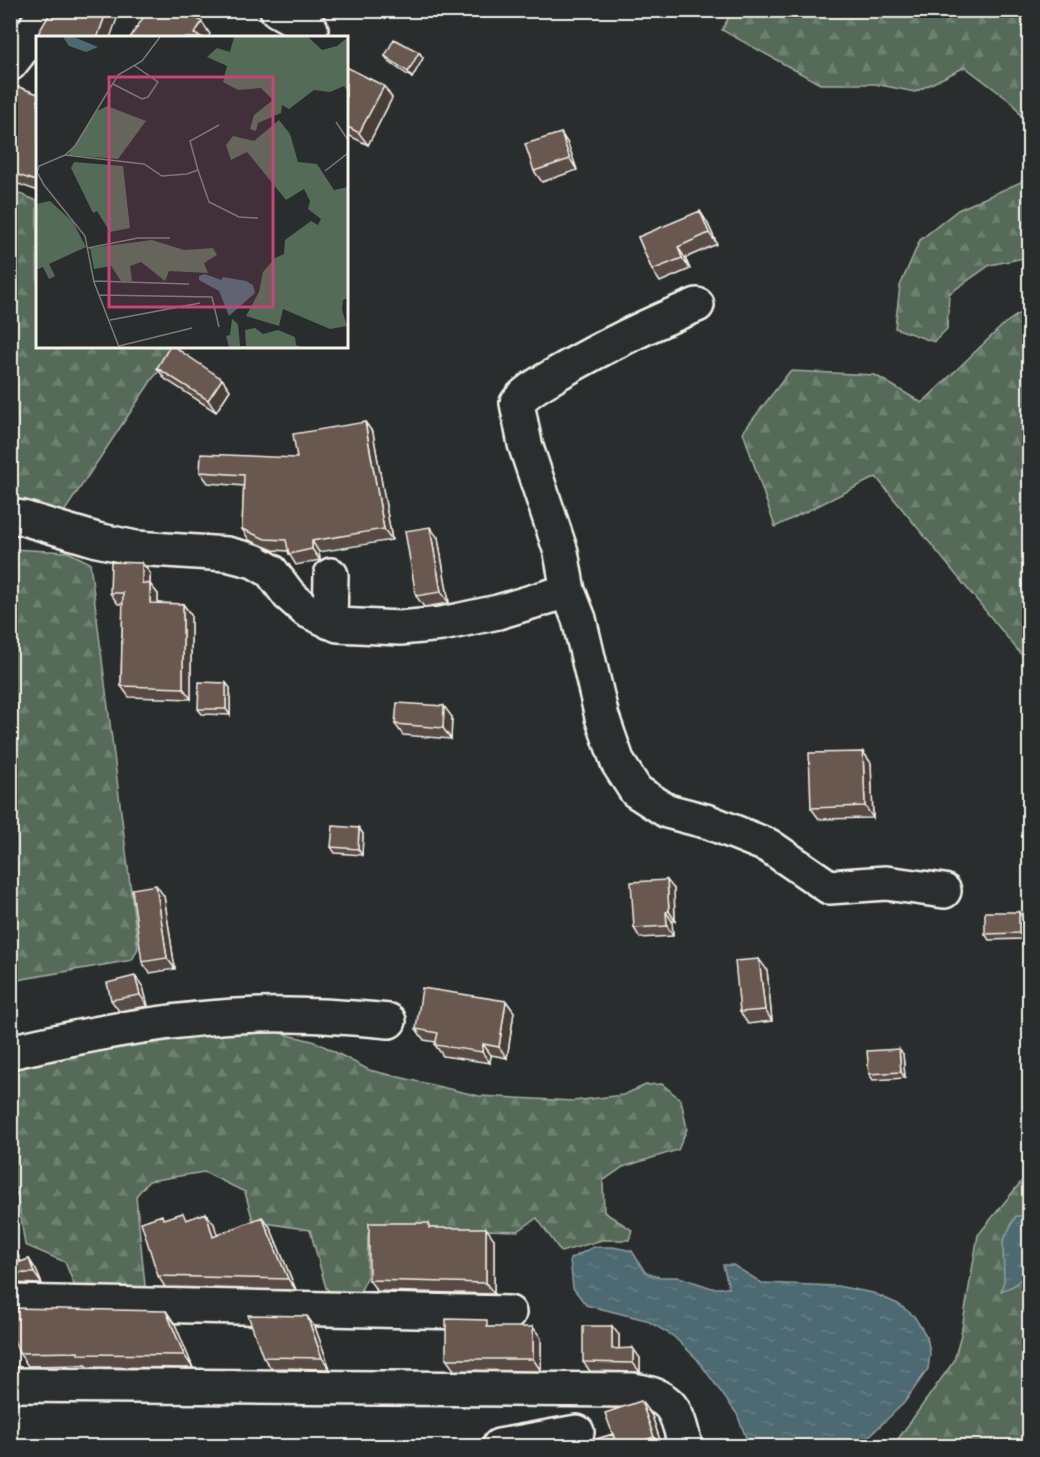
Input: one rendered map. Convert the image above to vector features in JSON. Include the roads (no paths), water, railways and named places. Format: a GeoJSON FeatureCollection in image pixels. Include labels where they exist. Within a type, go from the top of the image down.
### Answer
{"type":"FeatureCollection","features":[{"type":"Feature","properties":{"kind":"street"},"geometry":{"type":"LineString","coordinates":[[24,54],[46,10]]}},
{"type":"Feature","properties":{"kind":"street"},"geometry":{"type":"LineString","coordinates":[[277,10],[310,29],[307,36]]}},
{"type":"Feature","properties":{"kind":"street"},"geometry":{"type":"LineString","coordinates":[[697,305],[660,320],[588,356],[522,396],[517,403],[525,444],[561,552],[568,591],[579,619],[602,717],[618,763],[636,791],[667,811],[709,822],[769,846],[829,887],[886,883],[944,891]]}},
{"type":"Feature","properties":{"kind":"street"},"geometry":{"type":"LineString","coordinates":[[10,516],[96,540],[135,548],[226,554],[254,561],[271,571],[289,595],[306,610],[338,626],[400,628],[442,624],[498,612],[568,591]]}},
{"type":"Feature","properties":{"kind":"street"},"geometry":{"type":"LineString","coordinates":[[330,622],[331,575]]}},
{"type":"Feature","properties":{"kind":"street"},"geometry":{"type":"LineString","coordinates":[[10,1052],[63,1040],[184,1020],[260,1015],[388,1021]]}},
{"type":"Feature","properties":{"kind":"street"},"geometry":{"type":"LineString","coordinates":[[10,1302],[509,1313]]}},
{"type":"Feature","properties":{"kind":"street"},"geometry":{"type":"LineString","coordinates":[[10,1385],[633,1390],[654,1393],[670,1404],[679,1422],[685,1446]]}},
{"type":"Feature","properties":{"kind":"street"},"geometry":{"type":"LineString","coordinates":[[499,1446],[577,1432]]}},
{"type":"Feature","properties":{"kind":"water"},"geometry":{"type":"Polygon","coordinates":[[[1016,1216],[1029,1216],[1029,1272],[1013,1286],[1001,1291],[1004,1281],[1003,1241],[1016,1216]]]}},
{"type":"Feature","properties":{"kind":"water"},"geometry":{"type":"Polygon","coordinates":[[[593,1247],[613,1247],[632,1251],[645,1272],[659,1277],[679,1277],[712,1288],[729,1288],[723,1265],[733,1265],[762,1283],[837,1286],[873,1293],[898,1304],[914,1316],[927,1337],[930,1353],[928,1369],[904,1403],[859,1446],[749,1446],[737,1414],[697,1359],[673,1336],[646,1320],[586,1305],[573,1288],[570,1259],[593,1247]]]}}]}
